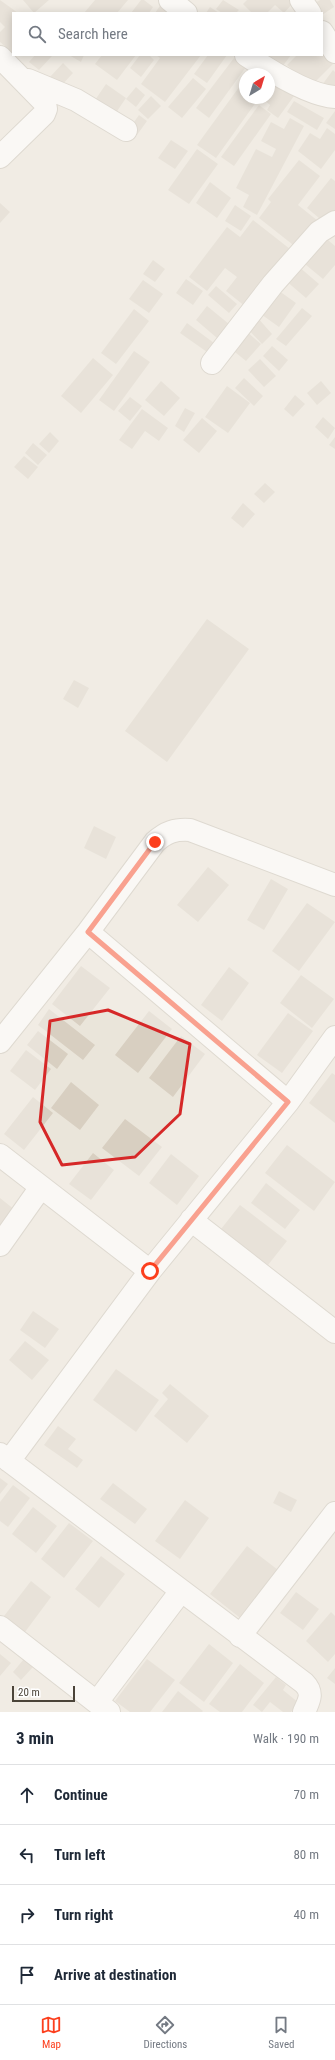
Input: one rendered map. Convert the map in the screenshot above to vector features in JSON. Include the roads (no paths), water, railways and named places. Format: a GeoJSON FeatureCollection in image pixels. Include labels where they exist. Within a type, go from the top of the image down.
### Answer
{"type":"FeatureCollection","features":[{"type":"Feature","properties":{"kind":"street"},"geometry":{"type":"LineString","coordinates":[[170,0],[185,12]]}},
{"type":"Feature","properties":{"kind":"street"},"geometry":{"type":"LineString","coordinates":[[301,0],[309,12]]}},
{"type":"Feature","properties":{"kind":"street"},"geometry":{"type":"LineString","coordinates":[[323,34],[335,52]]}},
{"type":"Feature","properties":{"kind":"street"},"geometry":{"type":"LineString","coordinates":[[248,56],[267,69],[313,92],[335,97]]}},
{"type":"Feature","properties":{"kind":"street"},"geometry":{"type":"LineString","coordinates":[[0,58],[21,77],[45,103],[46,109],[44,114],[0,157]]}},
{"type":"Feature","properties":{"kind":"street"},"geometry":{"type":"LineString","coordinates":[[21,77],[76,100],[126,130]]}},
{"type":"Feature","properties":{"kind":"street"},"geometry":{"type":"LineString","coordinates":[[212,363],[273,284],[319,232],[335,222]]}},
{"type":"Feature","properties":{"kind":"street"},"geometry":{"type":"LineString","coordinates":[[0,1042],[88,932],[155,842],[163,834],[171,831],[190,830],[335,885]]}},
{"type":"Feature","properties":{"kind":"street"},"geometry":{"type":"LineString","coordinates":[[88,932],[288,1102]]}},
{"type":"Feature","properties":{"kind":"street"},"geometry":{"type":"LineString","coordinates":[[304,1712],[311,1696],[308,1687],[5,1458],[150,1271],[288,1102],[335,1037]]}},
{"type":"Feature","properties":{"kind":"street"},"geometry":{"type":"LineString","coordinates":[[0,1155],[150,1271]]}},
{"type":"Feature","properties":{"kind":"street"},"geometry":{"type":"LineString","coordinates":[[0,1245],[41,1187]]}},
{"type":"Feature","properties":{"kind":"street"},"geometry":{"type":"LineString","coordinates":[[191,1220],[335,1332]]}},
{"type":"Feature","properties":{"kind":"street"},"geometry":{"type":"LineString","coordinates":[[240,1636],[335,1513]]}},
{"type":"Feature","properties":{"kind":"street"},"geometry":{"type":"LineString","coordinates":[[0,1627],[103,1707],[181,1591]]}}]}
